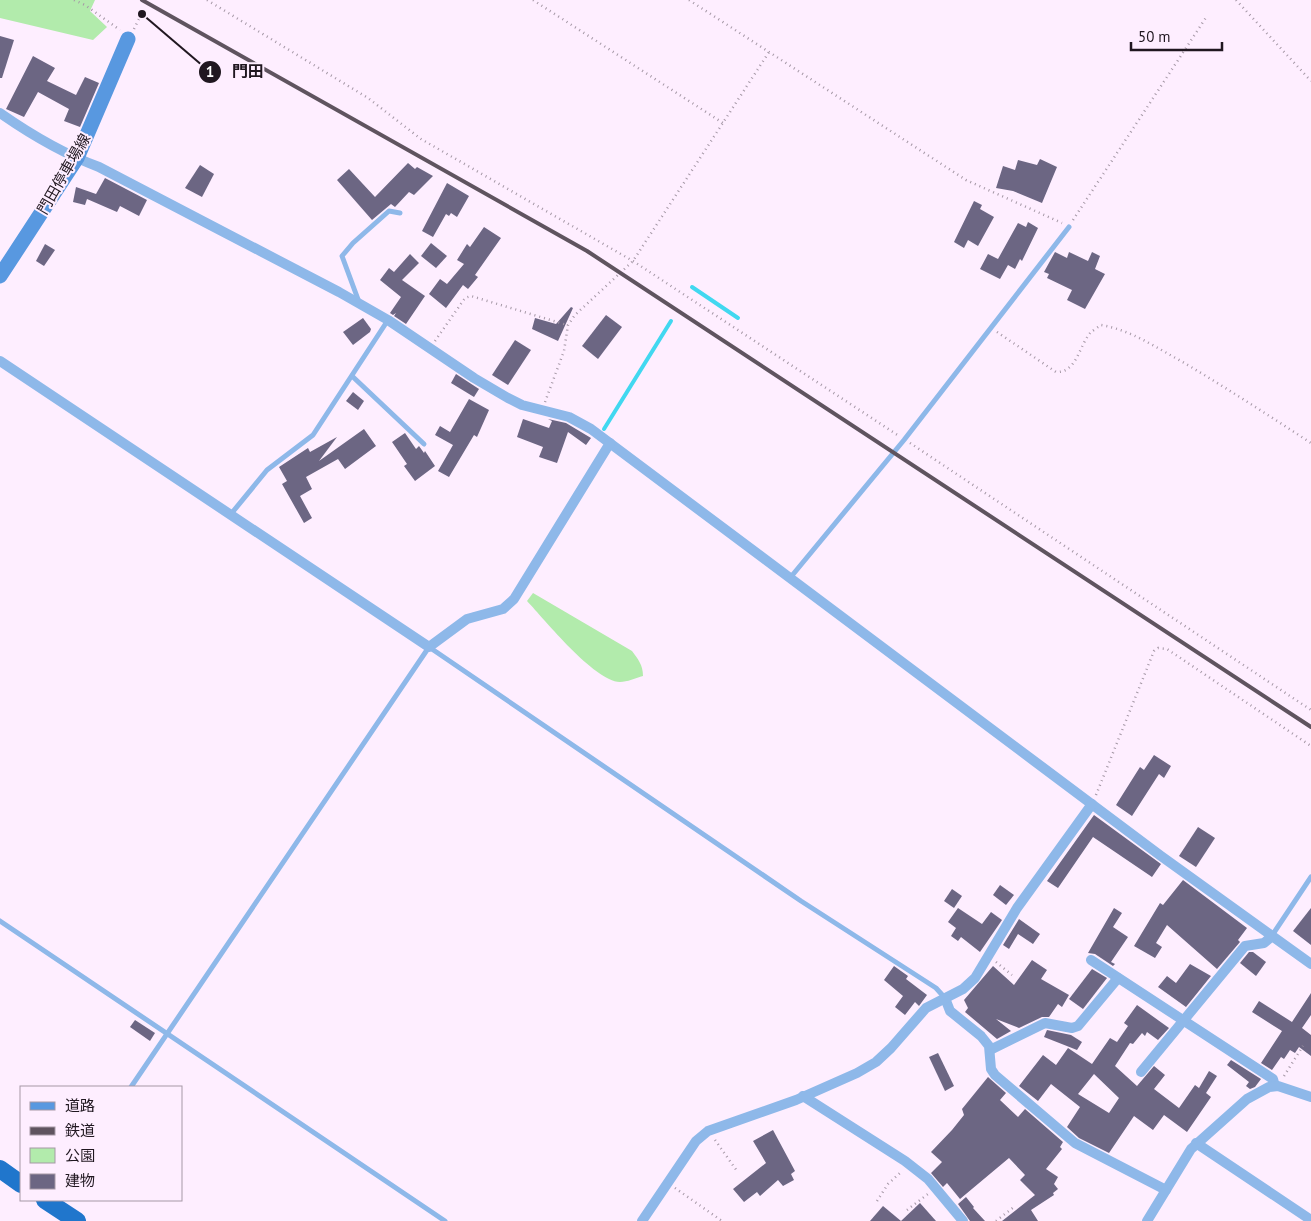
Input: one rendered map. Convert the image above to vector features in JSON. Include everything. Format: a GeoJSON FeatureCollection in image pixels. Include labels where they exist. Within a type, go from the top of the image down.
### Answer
{"type":"FeatureCollection","features":[{"type":"Feature","properties":{"kind":"highway"},"geometry":{"type":"LineString","coordinates":[[0,1169],[20,1183]]}},
{"type":"Feature","properties":{"kind":"highway"},"geometry":{"type":"LineString","coordinates":[[52,1202],[73,1220]]}},
{"type":"Feature","properties":{"kind":"main road","name":"門田停車場線"},"geometry":{"type":"LineString","coordinates":[[0,276],[77,158],[128,38]]}},
{"type":"Feature","properties":{"kind":"street"},"geometry":{"type":"LineString","coordinates":[[0,113],[25,130],[77,158],[99,167],[360,304],[388,320],[474,378],[508,398],[522,405],[569,417],[610,444],[1271,937],[1311,964]]}},
{"type":"Feature","properties":{"kind":"street"},"geometry":{"type":"LineString","coordinates":[[0,361],[429,648],[467,619],[484,612],[503,609],[514,599],[610,444]]}},
{"type":"Feature","properties":{"kind":"street"},"geometry":{"type":"LineString","coordinates":[[642,1221],[696,1141],[708,1131],[803,1096],[857,1073],[876,1062],[891,1048],[926,1008],[963,989],[975,978],[1017,908],[1092,804]]}},
{"type":"Feature","properties":{"kind":"street"},"geometry":{"type":"LineString","coordinates":[[1141,1072],[1245,946],[1264,943],[1271,937]]}},
{"type":"Feature","properties":{"kind":"street"},"geometry":{"type":"LineString","coordinates":[[1092,960],[1273,1079],[1276,1086]]}},
{"type":"Feature","properties":{"kind":"street"},"geometry":{"type":"LineString","coordinates":[[990,1050],[1045,1023],[1072,1028],[1078,1026],[1118,978]]}},
{"type":"Feature","properties":{"kind":"street"},"geometry":{"type":"LineString","coordinates":[[944,998],[950,1011],[981,1036],[990,1050],[991,1069],[995,1075],[1056,1128],[1097,1155],[1166,1190]]}},
{"type":"Feature","properties":{"kind":"street"},"geometry":{"type":"LineString","coordinates":[[1147,1221],[1183,1161],[1196,1144],[1246,1099],[1276,1086],[1311,1097]]}},
{"type":"Feature","properties":{"kind":"street"},"geometry":{"type":"LineString","coordinates":[[803,1096],[910,1165],[936,1188],[963,1221]]}},
{"type":"Feature","properties":{"kind":"street"},"geometry":{"type":"LineString","coordinates":[[1196,1144],[1311,1220]]}},
{"type":"Feature","properties":{"kind":"lane"},"geometry":{"type":"LineString","coordinates":[[360,304],[342,256],[353,243],[389,211],[400,213]]}},
{"type":"Feature","properties":{"kind":"lane"},"geometry":{"type":"LineString","coordinates":[[790,578],[904,440],[1069,226]]}},
{"type":"Feature","properties":{"kind":"lane"},"geometry":{"type":"LineString","coordinates":[[230,514],[267,470],[313,435],[388,320]]}},
{"type":"Feature","properties":{"kind":"lane"},"geometry":{"type":"LineString","coordinates":[[352,376],[424,444]]}},
{"type":"Feature","properties":{"kind":"lane"},"geometry":{"type":"LineString","coordinates":[[132,1086],[429,648],[801,901],[936,988],[944,998]]}},
{"type":"Feature","properties":{"kind":"lane"},"geometry":{"type":"LineString","coordinates":[[1271,937],[1311,877]]}},
{"type":"Feature","properties":{"kind":"lane"},"geometry":{"type":"LineString","coordinates":[[0,921],[445,1221]]}},
{"type":"Feature","properties":{"kind":"path"},"geometry":{"type":"LineString","coordinates":[[74,0],[113,23],[128,38]]}},
{"type":"Feature","properties":{"kind":"path"},"geometry":{"type":"LineString","coordinates":[[207,0],[368,98],[420,139],[633,261],[1311,710]]}},
{"type":"Feature","properties":{"kind":"path"},"geometry":{"type":"LineString","coordinates":[[533,0],[723,123]]}},
{"type":"Feature","properties":{"kind":"path"},"geometry":{"type":"LineString","coordinates":[[688,0],[966,180],[1069,226],[1207,16]]}},
{"type":"Feature","properties":{"kind":"path"},"geometry":{"type":"LineString","coordinates":[[1236,0],[1311,81]]}},
{"type":"Feature","properties":{"kind":"path"},"geometry":{"type":"LineString","coordinates":[[543,409],[564,351],[568,325],[575,315],[633,261],[769,52]]}},
{"type":"Feature","properties":{"kind":"path"},"geometry":{"type":"LineString","coordinates":[[430,348],[465,298],[471,296],[568,325]]}},
{"type":"Feature","properties":{"kind":"path"},"geometry":{"type":"LineString","coordinates":[[991,329],[1056,372],[1069,370],[1091,333],[1101,325],[1127,332],[1201,373],[1311,443]]}},
{"type":"Feature","properties":{"kind":"path"},"geometry":{"type":"LineString","coordinates":[[1092,804],[1151,658],[1158,648],[1167,649],[1311,746]]}},
{"type":"Feature","properties":{"kind":"path"},"geometry":{"type":"LineString","coordinates":[[989,957],[1012,975]]}},
{"type":"Feature","properties":{"kind":"path"},"geometry":{"type":"LineString","coordinates":[[1276,1086],[1303,1046]]}},
{"type":"Feature","properties":{"kind":"path"},"geometry":{"type":"LineString","coordinates":[[708,1131],[737,1171]]}},
{"type":"Feature","properties":{"kind":"path"},"geometry":{"type":"LineString","coordinates":[[876,1201],[888,1184],[910,1165]]}},
{"type":"Feature","properties":{"kind":"path"},"geometry":{"type":"LineString","coordinates":[[668,1183],[722,1221]]}},
{"type":"Feature","properties":{"kind":"path"},"geometry":{"type":"LineString","coordinates":[[907,1210],[936,1188]]}},
{"type":"Feature","properties":{"kind":"path"},"geometry":{"type":"LineString","coordinates":[[996,1221],[1014,1207]]}},
{"type":"Feature","properties":{"kind":"green space"},"geometry":{"type":"Polygon","coordinates":[[[0,0],[95,0],[90,11],[107,27],[93,40],[0,18],[0,0]]]}},
{"type":"Feature","properties":{"kind":"green space"},"geometry":{"type":"Polygon","coordinates":[[[533,593],[632,651],[641,665],[643,676],[620,682],[609,679],[597,672],[557,635],[527,601],[533,593]]]}},
{"type":"Feature","properties":{"kind":"building"},"geometry":{"type":"Polygon","coordinates":[[[0,36],[14,40],[2,78],[0,78],[0,36]]]}},
{"type":"Feature","properties":{"kind":"building"},"geometry":{"type":"Polygon","coordinates":[[[33,56],[55,68],[47,81],[76,95],[85,77],[99,83],[80,127],[64,121],[69,109],[38,92],[24,117],[6,109],[33,56]]]}},
{"type":"Feature","properties":{"kind":"building"},"geometry":{"type":"Polygon","coordinates":[[[1040,159],[1057,167],[1042,203],[1013,191],[996,188],[1003,166],[1015,170],[1018,160],[1037,165],[1040,159]]]}},
{"type":"Feature","properties":{"kind":"building"},"geometry":{"type":"Polygon","coordinates":[[[408,163],[415,169],[417,167],[433,176],[414,195],[409,192],[395,207],[391,204],[372,220],[337,180],[349,169],[375,197],[408,163]]]}},
{"type":"Feature","properties":{"kind":"building"},"geometry":{"type":"Polygon","coordinates":[[[200,165],[214,174],[202,197],[185,188],[200,165]]]}},
{"type":"Feature","properties":{"kind":"building"},"geometry":{"type":"Polygon","coordinates":[[[105,178],[147,200],[139,216],[120,206],[117,212],[87,199],[85,205],[73,202],[76,187],[96,194],[105,178]]]}},
{"type":"Feature","properties":{"kind":"building"},"geometry":{"type":"Polygon","coordinates":[[[447,183],[469,196],[457,217],[451,213],[449,216],[446,214],[433,237],[422,231],[447,183]]]}},
{"type":"Feature","properties":{"kind":"building"},"geometry":{"type":"Polygon","coordinates":[[[974,201],[982,205],[980,209],[994,217],[978,246],[968,240],[964,248],[954,242],[974,201]]]}},
{"type":"Feature","properties":{"kind":"building"},"geometry":{"type":"Polygon","coordinates":[[[1028,222],[1038,228],[1022,261],[1020,259],[1015,269],[1008,265],[1000,279],[980,269],[988,254],[998,259],[1018,223],[1026,227],[1028,222]]]}},
{"type":"Feature","properties":{"kind":"building"},"geometry":{"type":"Polygon","coordinates":[[[484,227],[501,238],[475,275],[478,277],[468,289],[463,285],[446,308],[429,294],[440,279],[447,284],[464,264],[457,260],[467,244],[470,247],[484,227]]]}},
{"type":"Feature","properties":{"kind":"building"},"geometry":{"type":"Polygon","coordinates":[[[431,243],[447,256],[436,268],[421,256],[431,243]]]}},
{"type":"Feature","properties":{"kind":"building"},"geometry":{"type":"Polygon","coordinates":[[[45,244],[55,250],[44,266],[36,261],[45,244]]]}},
{"type":"Feature","properties":{"kind":"building"},"geometry":{"type":"Polygon","coordinates":[[[1055,252],[1067,258],[1069,252],[1088,261],[1092,252],[1100,256],[1095,269],[1105,274],[1085,309],[1067,300],[1072,290],[1047,278],[1049,274],[1044,272],[1055,252]]]}},
{"type":"Feature","properties":{"kind":"building"},"geometry":{"type":"Polygon","coordinates":[[[410,254],[419,263],[402,280],[425,296],[406,324],[394,316],[396,313],[393,315],[390,313],[401,297],[380,280],[389,268],[394,272],[410,254]]]}},
{"type":"Feature","properties":{"kind":"building"},"geometry":{"type":"Polygon","coordinates":[[[571,307],[573,308],[558,341],[532,329],[535,318],[556,324],[571,307]]]}},
{"type":"Feature","properties":{"kind":"building"},"geometry":{"type":"Polygon","coordinates":[[[606,315],[622,327],[598,359],[582,346],[606,315]]]}},
{"type":"Feature","properties":{"kind":"building"},"geometry":{"type":"Polygon","coordinates":[[[363,318],[371,329],[370,332],[353,345],[343,332],[363,318]]]}},
{"type":"Feature","properties":{"kind":"building"},"geometry":{"type":"Polygon","coordinates":[[[515,340],[531,350],[508,385],[492,375],[515,340]]]}},
{"type":"Feature","properties":{"kind":"building"},"geometry":{"type":"Polygon","coordinates":[[[456,374],[479,389],[474,397],[451,383],[456,374]]]}},
{"type":"Feature","properties":{"kind":"building"},"geometry":{"type":"Polygon","coordinates":[[[353,392],[364,401],[358,410],[346,401],[353,392]]]}},
{"type":"Feature","properties":{"kind":"building"},"geometry":{"type":"Polygon","coordinates":[[[469,399],[489,410],[477,437],[474,435],[449,477],[438,471],[453,445],[435,435],[440,426],[450,432],[469,399]]]}},
{"type":"Feature","properties":{"kind":"building"},"geometry":{"type":"Polygon","coordinates":[[[523,419],[549,428],[552,421],[548,419],[566,423],[591,438],[586,445],[568,432],[557,463],[539,457],[543,447],[517,437],[523,419]]]}},
{"type":"Feature","properties":{"kind":"building"},"geometry":{"type":"Polygon","coordinates":[[[364,429],[376,446],[345,469],[338,459],[306,477],[312,489],[300,496],[312,518],[304,523],[282,484],[287,481],[279,467],[308,448],[310,452],[337,437],[319,461],[364,429]]]}},
{"type":"Feature","properties":{"kind":"building"},"geometry":{"type":"Polygon","coordinates":[[[405,433],[416,449],[419,446],[424,453],[425,451],[435,466],[415,481],[404,466],[407,464],[392,442],[405,433]]]}},
{"type":"Feature","properties":{"kind":"building"},"geometry":{"type":"Polygon","coordinates":[[[1154,755],[1171,766],[1164,778],[1159,774],[1132,816],[1116,805],[1140,767],[1144,770],[1154,755]]]}},
{"type":"Feature","properties":{"kind":"building"},"geometry":{"type":"Polygon","coordinates":[[[1094,815],[1161,864],[1152,877],[1093,837],[1058,888],[1047,881],[1094,815]]]}},
{"type":"Feature","properties":{"kind":"building"},"geometry":{"type":"Polygon","coordinates":[[[1198,827],[1215,838],[1196,867],[1179,856],[1198,827]]]}},
{"type":"Feature","properties":{"kind":"building"},"geometry":{"type":"Polygon","coordinates":[[[1183,880],[1247,928],[1238,940],[1240,942],[1217,969],[1167,925],[1156,943],[1162,947],[1155,958],[1134,946],[1160,903],[1163,905],[1183,880]]]}},
{"type":"Feature","properties":{"kind":"building"},"geometry":{"type":"Polygon","coordinates":[[[1000,885],[1014,895],[1006,905],[993,895],[1000,885]]]}},
{"type":"Feature","properties":{"kind":"building"},"geometry":{"type":"Polygon","coordinates":[[[952,889],[962,896],[954,908],[944,901],[952,889]]]}},
{"type":"Feature","properties":{"kind":"building"},"geometry":{"type":"Polygon","coordinates":[[[958,908],[982,924],[991,912],[1002,920],[980,952],[961,937],[958,941],[951,936],[956,928],[948,922],[958,908]]]}},
{"type":"Feature","properties":{"kind":"building"},"geometry":{"type":"Polygon","coordinates":[[[1114,908],[1122,913],[1113,927],[1128,937],[1111,962],[1115,964],[1113,966],[1095,954],[1088,953],[1114,908]]]}},
{"type":"Feature","properties":{"kind":"building"},"geometry":{"type":"Polygon","coordinates":[[[1311,908],[1311,945],[1293,931],[1311,908]]]}},
{"type":"Feature","properties":{"kind":"building"},"geometry":{"type":"Polygon","coordinates":[[[1019,919],[1040,934],[1033,944],[1018,934],[1009,949],[1003,945],[1019,919]]]}},
{"type":"Feature","properties":{"kind":"building"},"geometry":{"type":"Polygon","coordinates":[[[1249,952],[1253,952],[1266,962],[1256,976],[1240,963],[1249,952]]]}},
{"type":"Feature","properties":{"kind":"building"},"geometry":{"type":"Polygon","coordinates":[[[1032,960],[1047,970],[1041,979],[1069,995],[1062,1007],[1058,1004],[1049,1017],[1042,1017],[1019,1028],[996,1019],[1011,1031],[997,1039],[965,1012],[968,1008],[964,1000],[993,966],[1014,985],[1032,960]]]}},
{"type":"Feature","properties":{"kind":"building"},"geometry":{"type":"Polygon","coordinates":[[[1190,964],[1211,976],[1186,1007],[1158,987],[1167,976],[1176,983],[1190,964]]]}},
{"type":"Feature","properties":{"kind":"building"},"geometry":{"type":"Polygon","coordinates":[[[894,966],[908,976],[906,979],[927,995],[919,1006],[915,1002],[905,1015],[895,1007],[903,996],[884,980],[894,966]]]}},
{"type":"Feature","properties":{"kind":"building"},"geometry":{"type":"Polygon","coordinates":[[[1092,969],[1107,978],[1083,1009],[1069,999],[1092,969]]]}},
{"type":"Feature","properties":{"kind":"building"},"geometry":{"type":"Polygon","coordinates":[[[1311,993],[1311,1015],[1302,1028],[1311,1035],[1311,1056],[1299,1047],[1295,1053],[1290,1050],[1284,1059],[1281,1057],[1272,1070],[1261,1063],[1282,1031],[1252,1012],[1259,1001],[1292,1022],[1311,993]]]}},
{"type":"Feature","properties":{"kind":"building"},"geometry":{"type":"Polygon","coordinates":[[[1137,1005],[1169,1028],[1158,1040],[1147,1032],[1145,1036],[1142,1033],[1133,1044],[1130,1043],[1115,1066],[1137,1086],[1154,1066],[1165,1075],[1154,1089],[1179,1108],[1195,1085],[1199,1088],[1209,1071],[1217,1076],[1206,1093],[1211,1097],[1187,1132],[1164,1115],[1153,1130],[1134,1116],[1109,1153],[1079,1138],[1067,1127],[1080,1107],[1051,1084],[1038,1101],[1019,1086],[1043,1055],[1056,1065],[1068,1048],[1092,1064],[1110,1038],[1117,1042],[1128,1026],[1124,1023],[1137,1005]],[[1094,1074],[1078,1094],[1109,1113],[1119,1098],[1094,1074]]]}},
{"type":"Feature","properties":{"kind":"building"},"geometry":{"type":"Polygon","coordinates":[[[135,1020],[155,1033],[150,1041],[130,1027],[135,1020]]]}},
{"type":"Feature","properties":{"kind":"building"},"geometry":{"type":"Polygon","coordinates":[[[1047,1030],[1071,1035],[1082,1042],[1077,1050],[1044,1037],[1047,1030]]]}},
{"type":"Feature","properties":{"kind":"building"},"geometry":{"type":"Polygon","coordinates":[[[938,1053],[954,1086],[945,1091],[929,1057],[938,1053]]]}},
{"type":"Feature","properties":{"kind":"building"},"geometry":{"type":"Polygon","coordinates":[[[1231,1060],[1261,1079],[1255,1087],[1250,1089],[1246,1086],[1249,1082],[1227,1065],[1231,1060]]]}},
{"type":"Feature","properties":{"kind":"building"},"geometry":{"type":"Polygon","coordinates":[[[988,1077],[1006,1093],[1000,1100],[1018,1117],[1025,1109],[1063,1142],[1060,1147],[1062,1149],[1046,1169],[1058,1177],[1054,1184],[1058,1189],[1053,1193],[1054,1195],[1031,1210],[1038,1221],[1002,1221],[1035,1195],[1020,1180],[1025,1175],[1009,1158],[960,1199],[947,1183],[943,1187],[931,1173],[942,1162],[931,1152],[964,1115],[962,1109],[988,1077]]]}},
{"type":"Feature","properties":{"kind":"building"},"geometry":{"type":"Polygon","coordinates":[[[773,1130],[795,1171],[791,1174],[794,1180],[783,1186],[778,1180],[760,1196],[757,1192],[744,1202],[733,1189],[766,1163],[753,1141],[773,1130]]]}},
{"type":"Feature","properties":{"kind":"building"},"geometry":{"type":"Polygon","coordinates":[[[966,1197],[985,1221],[970,1221],[958,1204],[966,1197]]]}},
{"type":"Feature","properties":{"kind":"building"},"geometry":{"type":"Polygon","coordinates":[[[920,1203],[936,1221],[901,1221],[920,1203]]]}},
{"type":"Feature","properties":{"kind":"building"},"geometry":{"type":"Polygon","coordinates":[[[883,1206],[901,1221],[870,1221],[883,1206]]]}},
{"type":"Feature","properties":{"kind":"waterway"},"geometry":{"type":"LineString","coordinates":[[692,287],[738,318]]}},
{"type":"Feature","properties":{"kind":"waterway"},"geometry":{"type":"LineString","coordinates":[[604,429],[671,321]]}},
{"type":"Feature","properties":{"kind":"railway"},"geometry":{"type":"LineString","coordinates":[[142,0],[587,251],[1311,727]]}},
{"type":"Feature","properties":{"kind":"place","name":"門田"},"geometry":{"type":"Point","coordinates":[142,14]}}]}
